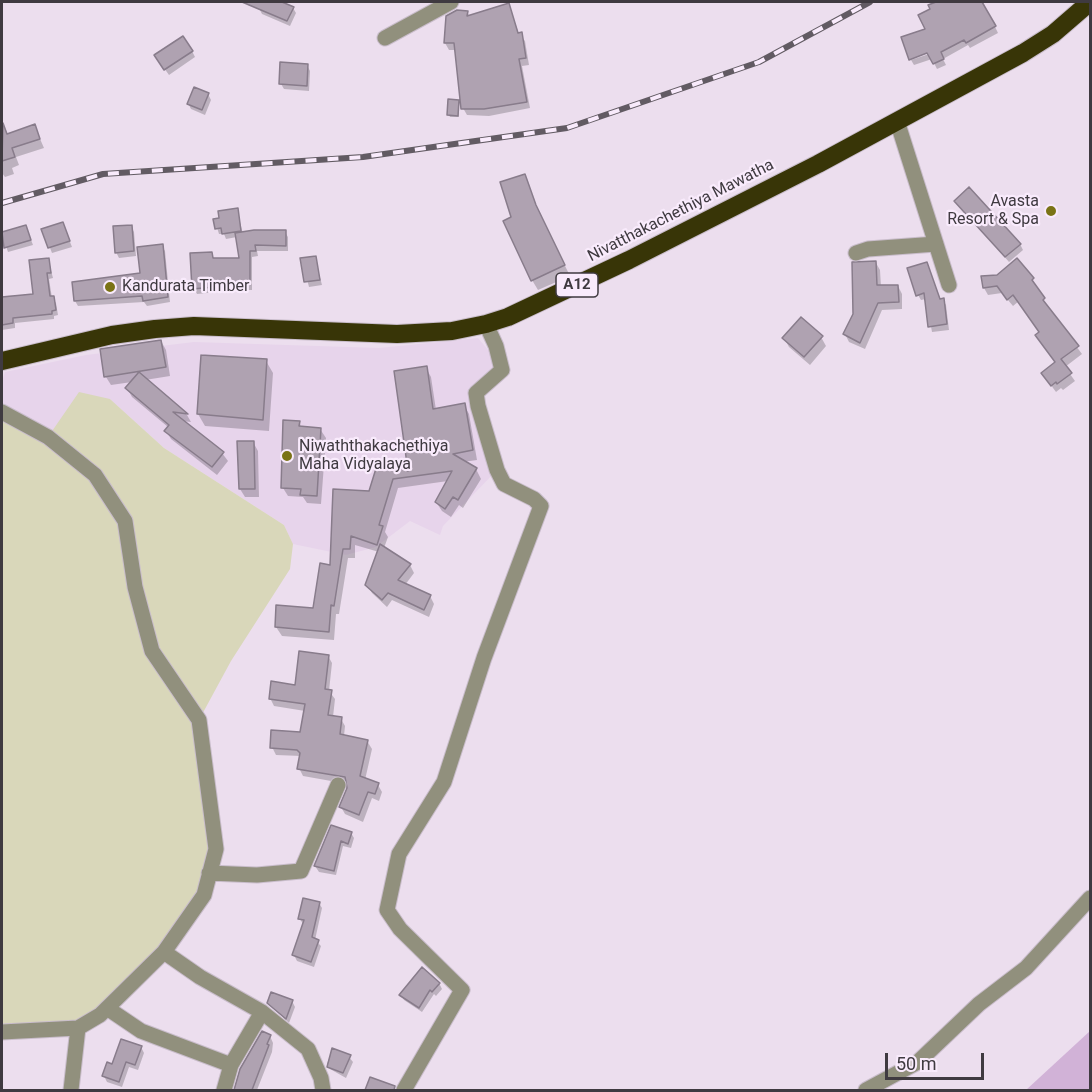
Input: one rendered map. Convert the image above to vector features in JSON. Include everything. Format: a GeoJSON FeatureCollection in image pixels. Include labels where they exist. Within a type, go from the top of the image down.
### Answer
{"type":"FeatureCollection","features":[{"type":"Feature","properties":{"kind":"highway","name":"Nivatthakachethiya Mawatha"},"geometry":{"type":"LineString","coordinates":[[2,361],[112,335],[155,328],[194,326],[397,334],[452,331],[486,324],[540,303],[699,225],[897,120],[1043,40],[1090,2]]}},
{"type":"Feature","properties":{"kind":"street"},"geometry":{"type":"LineString","coordinates":[[385,38],[451,2]]}},
{"type":"Feature","properties":{"kind":"street"},"geometry":{"type":"LineString","coordinates":[[897,120],[949,285]]}},
{"type":"Feature","properties":{"kind":"street"},"geometry":{"type":"LineString","coordinates":[[856,253],[868,249],[936,244]]}},
{"type":"Feature","properties":{"kind":"street"},"geometry":{"type":"LineString","coordinates":[[404,1090],[462,990],[400,929],[387,910],[399,855],[444,782],[484,658],[541,506],[534,499],[504,484],[494,462],[478,406],[477,393],[502,370],[496,346],[486,324]]}},
{"type":"Feature","properties":{"kind":"street"},"geometry":{"type":"LineString","coordinates":[[2,412],[48,437],[95,475],[125,521],[135,587],[152,651],[199,720],[216,849],[204,895],[164,952],[107,1008],[78,1028],[2,1032]]}},
{"type":"Feature","properties":{"kind":"street"},"geometry":{"type":"LineString","coordinates":[[209,873],[257,875],[301,872],[338,785]]}},
{"type":"Feature","properties":{"kind":"street"},"geometry":{"type":"LineString","coordinates":[[866,1090],[918,1062],[979,1004],[1026,968],[1090,898]]}},
{"type":"Feature","properties":{"kind":"street"},"geometry":{"type":"LineString","coordinates":[[164,952],[200,977],[262,1012],[308,1049],[321,1078],[323,1090]]}},
{"type":"Feature","properties":{"kind":"street"},"geometry":{"type":"LineString","coordinates":[[107,1008],[141,1031],[231,1065]]}},
{"type":"Feature","properties":{"kind":"street"},"geometry":{"type":"LineString","coordinates":[[224,1090],[231,1065],[262,1012]]}},
{"type":"Feature","properties":{"kind":"street"},"geometry":{"type":"LineString","coordinates":[[70,1090],[78,1028]]}},
{"type":"Feature","properties":{"kind":"shaded area","name":"Niwaththakachethiya Maha Vidyalaya"},"geometry":{"type":"Polygon","coordinates":[[[478,338],[499,363],[476,393],[497,470],[443,526],[440,535],[410,521],[376,547],[346,555],[293,544],[284,525],[164,448],[110,399],[48,437],[2,412],[2,381],[5,372],[86,355],[194,342],[379,348],[478,338]]]}},
{"type":"Feature","properties":{"kind":"shaded area"},"geometry":{"type":"Polygon","coordinates":[[[79,392],[110,399],[164,448],[284,525],[293,544],[290,569],[231,661],[199,720],[216,849],[204,895],[164,952],[78,1028],[2,1032],[2,412],[48,437],[79,392]]]}},
{"type":"Feature","properties":{"kind":"shaded area"},"geometry":{"type":"Polygon","coordinates":[[[1090,1031],[1090,1090],[1026,1090],[1090,1031]]]}},
{"type":"Feature","properties":{"kind":"building"},"geometry":{"type":"Polygon","coordinates":[[[242,2],[282,2],[294,7],[287,21],[242,2]]]}},
{"type":"Feature","properties":{"kind":"building"},"geometry":{"type":"Polygon","coordinates":[[[936,2],[982,2],[996,26],[966,43],[964,40],[941,52],[944,59],[933,64],[927,53],[909,60],[901,37],[925,29],[918,15],[930,9],[928,5],[936,2]]]}},
{"type":"Feature","properties":{"kind":"building"},"geometry":{"type":"Polygon","coordinates":[[[509,3],[518,33],[522,32],[526,58],[519,59],[527,102],[484,109],[461,109],[454,43],[444,43],[446,16],[457,10],[468,11],[467,16],[509,3]]]}},
{"type":"Feature","properties":{"kind":"building"},"geometry":{"type":"Polygon","coordinates":[[[183,36],[193,51],[164,70],[154,55],[183,36]]]}},
{"type":"Feature","properties":{"kind":"building"},"geometry":{"type":"Polygon","coordinates":[[[280,62],[308,64],[307,86],[279,84],[280,62]]]}},
{"type":"Feature","properties":{"kind":"building"},"geometry":{"type":"Polygon","coordinates":[[[194,87],[209,93],[202,110],[187,104],[194,87]]]}},
{"type":"Feature","properties":{"kind":"building"},"geometry":{"type":"Polygon","coordinates":[[[448,99],[459,100],[458,116],[447,115],[448,99]]]}},
{"type":"Feature","properties":{"kind":"building"},"geometry":{"type":"Polygon","coordinates":[[[3,123],[7,134],[35,124],[40,139],[12,148],[15,157],[2,161],[3,123]]]}},
{"type":"Feature","properties":{"kind":"building"},"geometry":{"type":"Polygon","coordinates":[[[525,174],[536,205],[565,265],[531,281],[503,221],[511,217],[500,182],[525,174]]]}},
{"type":"Feature","properties":{"kind":"building"},"geometry":{"type":"Polygon","coordinates":[[[969,187],[1021,244],[1005,257],[954,201],[969,187]]]}},
{"type":"Feature","properties":{"kind":"building"},"geometry":{"type":"Polygon","coordinates":[[[238,208],[241,231],[222,234],[221,228],[215,229],[213,219],[219,218],[218,211],[238,208]]]}},
{"type":"Feature","properties":{"kind":"building"},"geometry":{"type":"Polygon","coordinates":[[[63,222],[70,241],[48,248],[41,229],[63,222]]]}},
{"type":"Feature","properties":{"kind":"building"},"geometry":{"type":"Polygon","coordinates":[[[26,225],[31,240],[4,248],[2,232],[26,225]]]}},
{"type":"Feature","properties":{"kind":"building"},"geometry":{"type":"Polygon","coordinates":[[[132,225],[134,251],[115,253],[113,226],[132,225]]]}},
{"type":"Feature","properties":{"kind":"building"},"geometry":{"type":"Polygon","coordinates":[[[254,230],[286,230],[286,246],[255,245],[256,251],[250,251],[250,285],[215,284],[215,287],[192,289],[190,253],[212,252],[213,258],[239,258],[235,233],[254,230]]]}},
{"type":"Feature","properties":{"kind":"building"},"geometry":{"type":"Polygon","coordinates":[[[163,244],[168,297],[143,301],[142,296],[74,301],[72,282],[140,273],[137,247],[163,244]]]}},
{"type":"Feature","properties":{"kind":"building"},"geometry":{"type":"Polygon","coordinates":[[[316,256],[320,280],[304,282],[300,258],[316,256]]]}},
{"type":"Feature","properties":{"kind":"building"},"geometry":{"type":"Polygon","coordinates":[[[49,258],[51,273],[47,273],[50,296],[54,296],[56,310],[52,311],[52,314],[13,318],[13,323],[2,325],[2,297],[33,294],[29,260],[49,258]]]}},
{"type":"Feature","properties":{"kind":"building"},"geometry":{"type":"Polygon","coordinates":[[[1017,258],[1034,278],[1032,280],[1045,298],[1043,300],[1079,346],[1061,359],[1072,373],[1051,386],[1041,373],[1055,362],[1035,335],[1039,332],[1013,295],[1007,300],[997,286],[983,288],[981,276],[997,275],[1017,258]]]}},
{"type":"Feature","properties":{"kind":"building"},"geometry":{"type":"Polygon","coordinates":[[[876,261],[877,285],[898,285],[899,302],[878,303],[860,343],[843,334],[853,314],[852,262],[876,261]]]}},
{"type":"Feature","properties":{"kind":"building"},"geometry":{"type":"Polygon","coordinates":[[[927,262],[940,299],[944,298],[947,324],[928,327],[924,293],[916,296],[907,268],[927,262]]]}},
{"type":"Feature","properties":{"kind":"building"},"geometry":{"type":"Polygon","coordinates":[[[801,317],[823,336],[804,357],[782,338],[801,317]]]}},
{"type":"Feature","properties":{"kind":"building"},"geometry":{"type":"Polygon","coordinates":[[[161,340],[166,367],[104,377],[100,349],[161,340]]]}},
{"type":"Feature","properties":{"kind":"building"},"geometry":{"type":"Polygon","coordinates":[[[201,355],[267,359],[263,420],[197,414],[201,355]]]}},
{"type":"Feature","properties":{"kind":"building"},"geometry":{"type":"Polygon","coordinates":[[[427,366],[433,409],[465,403],[473,450],[453,454],[477,468],[458,500],[453,497],[445,509],[435,502],[452,471],[393,479],[379,525],[383,526],[377,545],[351,536],[350,549],[343,549],[334,606],[331,605],[329,632],[275,627],[276,605],[313,608],[320,563],[330,565],[333,489],[369,491],[378,462],[408,471],[394,371],[427,366]]]}},
{"type":"Feature","properties":{"kind":"building"},"geometry":{"type":"Polygon","coordinates":[[[139,372],[188,414],[173,412],[224,452],[212,467],[164,431],[169,425],[125,388],[139,372]]]}},
{"type":"Feature","properties":{"kind":"building"},"geometry":{"type":"Polygon","coordinates":[[[283,420],[300,421],[299,426],[321,428],[317,496],[300,495],[301,489],[281,488],[283,420]]]}},
{"type":"Feature","properties":{"kind":"building"},"geometry":{"type":"Polygon","coordinates":[[[237,441],[254,441],[255,489],[239,489],[237,441]]]}},
{"type":"Feature","properties":{"kind":"building"},"geometry":{"type":"Polygon","coordinates":[[[380,544],[411,564],[398,580],[431,595],[424,610],[388,593],[382,600],[365,585],[380,544]]]}},
{"type":"Feature","properties":{"kind":"building"},"geometry":{"type":"Polygon","coordinates":[[[299,651],[329,655],[325,689],[332,690],[328,715],[342,717],[340,734],[368,740],[360,776],[379,783],[375,794],[368,792],[359,815],[339,807],[347,788],[345,777],[297,769],[300,753],[297,750],[270,748],[271,730],[300,732],[305,704],[269,699],[271,681],[295,685],[299,651]]]}},
{"type":"Feature","properties":{"kind":"building"},"geometry":{"type":"Polygon","coordinates":[[[331,825],[352,832],[348,844],[341,841],[334,871],[314,866],[331,825]]]}},
{"type":"Feature","properties":{"kind":"building"},"geometry":{"type":"Polygon","coordinates":[[[303,898],[320,902],[312,937],[319,940],[311,962],[292,955],[304,920],[298,919],[303,898]]]}},
{"type":"Feature","properties":{"kind":"building"},"geometry":{"type":"Polygon","coordinates":[[[422,967],[440,983],[432,992],[430,990],[419,1008],[399,995],[422,967]]]}},
{"type":"Feature","properties":{"kind":"building"},"geometry":{"type":"Polygon","coordinates":[[[271,992],[293,1000],[286,1019],[267,1003],[271,992]]]}},
{"type":"Feature","properties":{"kind":"building"},"geometry":{"type":"Polygon","coordinates":[[[262,1031],[271,1035],[252,1090],[234,1090],[240,1069],[262,1031]]]}},
{"type":"Feature","properties":{"kind":"building"},"geometry":{"type":"Polygon","coordinates":[[[121,1039],[142,1046],[135,1065],[126,1062],[119,1082],[102,1076],[107,1062],[112,1064],[121,1039]]]}},
{"type":"Feature","properties":{"kind":"building"},"geometry":{"type":"Polygon","coordinates":[[[332,1048],[351,1055],[343,1073],[327,1067],[332,1048]]]}},
{"type":"Feature","properties":{"kind":"building"},"geometry":{"type":"Polygon","coordinates":[[[370,1077],[395,1086],[394,1090],[365,1090],[370,1077]]]}},
{"type":"Feature","properties":{"kind":"railway"},"geometry":{"type":"LineString","coordinates":[[2,203],[103,174],[363,157],[567,128],[759,62],[870,2]]}},
{"type":"Feature","properties":{"kind":"place","name":"Avasta Resort & Spa"},"geometry":{"type":"Point","coordinates":[1051,211]}},
{"type":"Feature","properties":{"kind":"place","name":"Kandurata Timber"},"geometry":{"type":"Point","coordinates":[110,287]}},
{"type":"Feature","properties":{"kind":"place","name":"Niwaththakachethiya Maha Vidyalaya"},"geometry":{"type":"Point","coordinates":[287,456]}}]}
